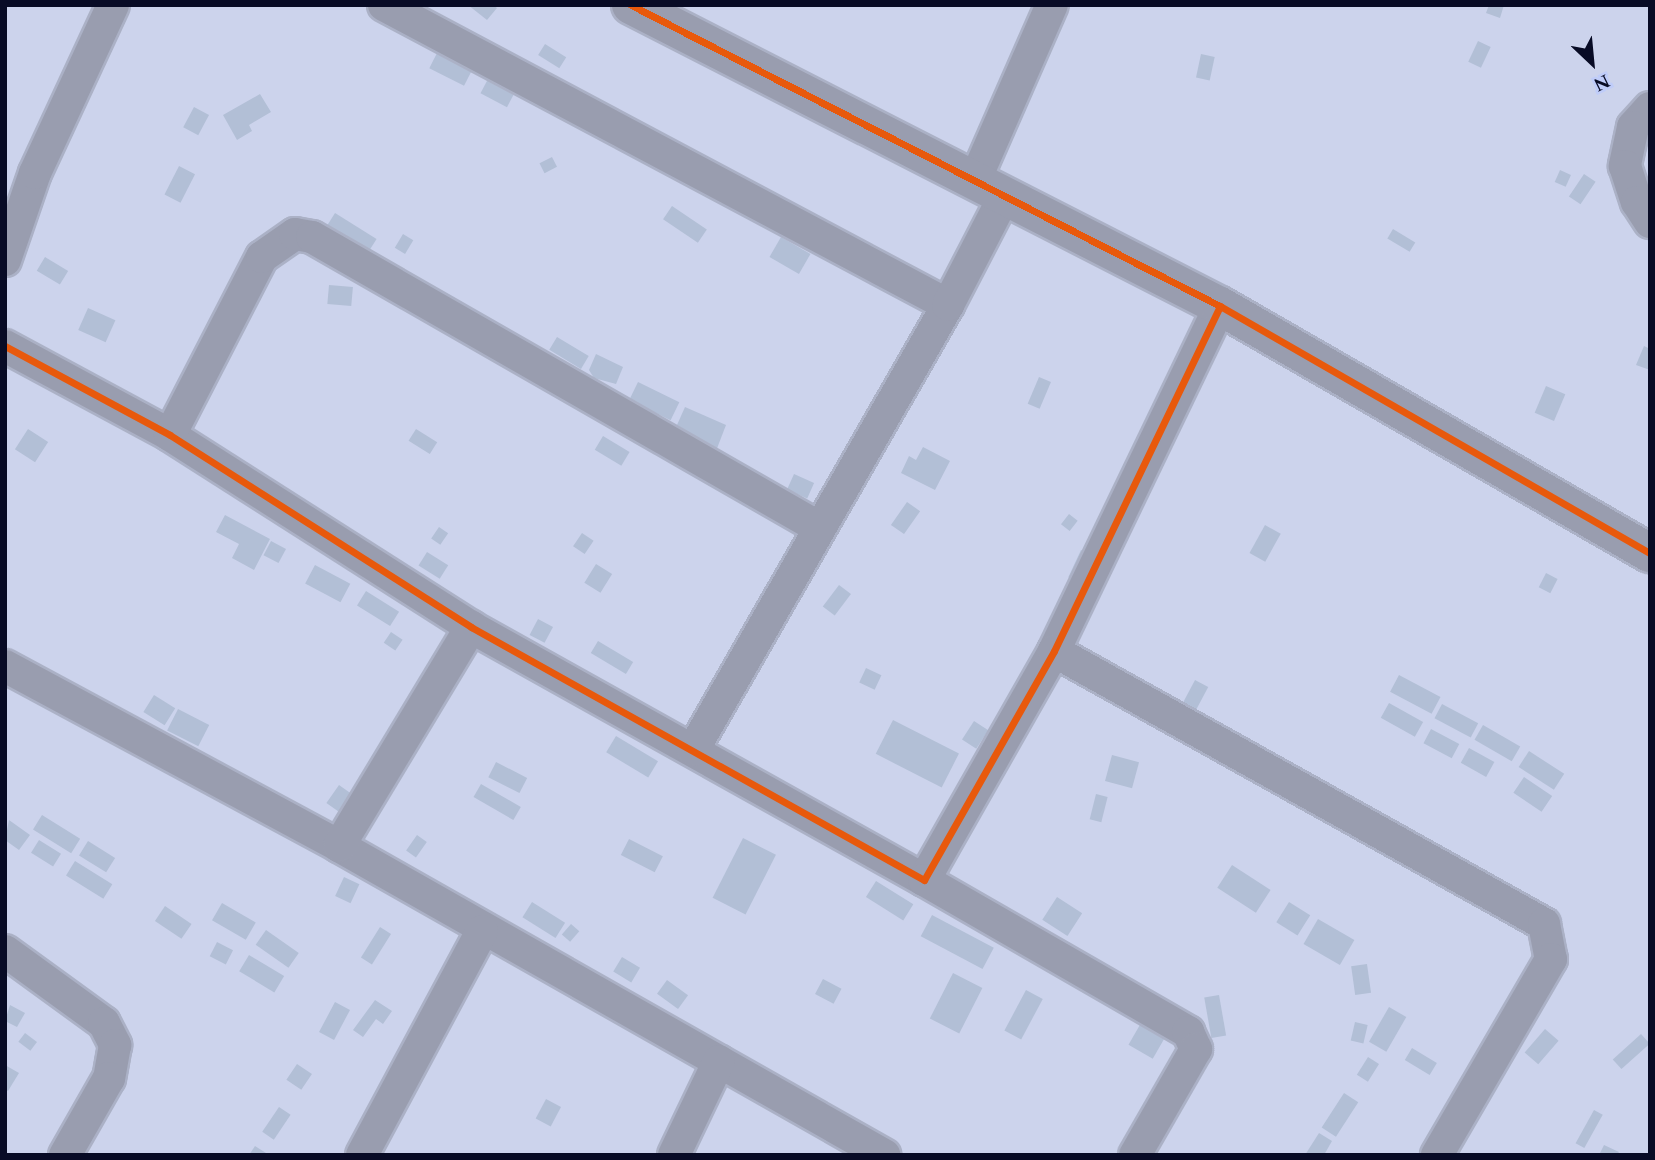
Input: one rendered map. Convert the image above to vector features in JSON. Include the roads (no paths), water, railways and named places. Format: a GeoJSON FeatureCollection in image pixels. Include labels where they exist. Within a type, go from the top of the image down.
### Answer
{"type":"FeatureCollection","features":[{"type":"Feature","properties":{"kind":"street"},"geometry":{"type":"LineString","coordinates":[[5,260],[35,173],[113,5]]}},
{"type":"Feature","properties":{"kind":"street"},"geometry":{"type":"LineString","coordinates":[[384,5],[948,305]]}},
{"type":"Feature","properties":{"kind":"street"},"geometry":{"type":"LineString","coordinates":[[631,5],[1220,306],[1650,553]]}},
{"type":"Feature","properties":{"kind":"street"},"geometry":{"type":"LineString","coordinates":[[693,750],[818,527],[948,305],[1052,5]]}},
{"type":"Feature","properties":{"kind":"street"},"geometry":{"type":"LineString","coordinates":[[1650,108],[1633,127],[1625,166],[1637,202],[1650,222]]}},
{"type":"Feature","properties":{"kind":"street"},"geometry":{"type":"LineString","coordinates":[[170,435],[262,257],[295,234],[312,237],[818,527]]}},
{"type":"Feature","properties":{"kind":"street"},"geometry":{"type":"LineString","coordinates":[[924,880],[1054,651],[1220,306]]}},
{"type":"Feature","properties":{"kind":"street"},"geometry":{"type":"LineString","coordinates":[[5,346],[170,435],[471,627],[924,880],[1188,1032],[1196,1049],[1135,1155]]}},
{"type":"Feature","properties":{"kind":"street"},"geometry":{"type":"LineString","coordinates":[[338,846],[471,627]]}},
{"type":"Feature","properties":{"kind":"street"},"geometry":{"type":"LineString","coordinates":[[1054,651],[1544,924],[1550,959],[1437,1155]]}},
{"type":"Feature","properties":{"kind":"street"},"geometry":{"type":"LineString","coordinates":[[5,666],[338,846],[482,931],[884,1155]]}},
{"type":"Feature","properties":{"kind":"street"},"geometry":{"type":"LineString","coordinates":[[362,1155],[482,931]]}},
{"type":"Feature","properties":{"kind":"street"},"geometry":{"type":"LineString","coordinates":[[5,951],[104,1023],[115,1045],[110,1078],[65,1155]]}},
{"type":"Feature","properties":{"kind":"street"},"geometry":{"type":"LineString","coordinates":[[674,1155],[719,1061]]}}]}
